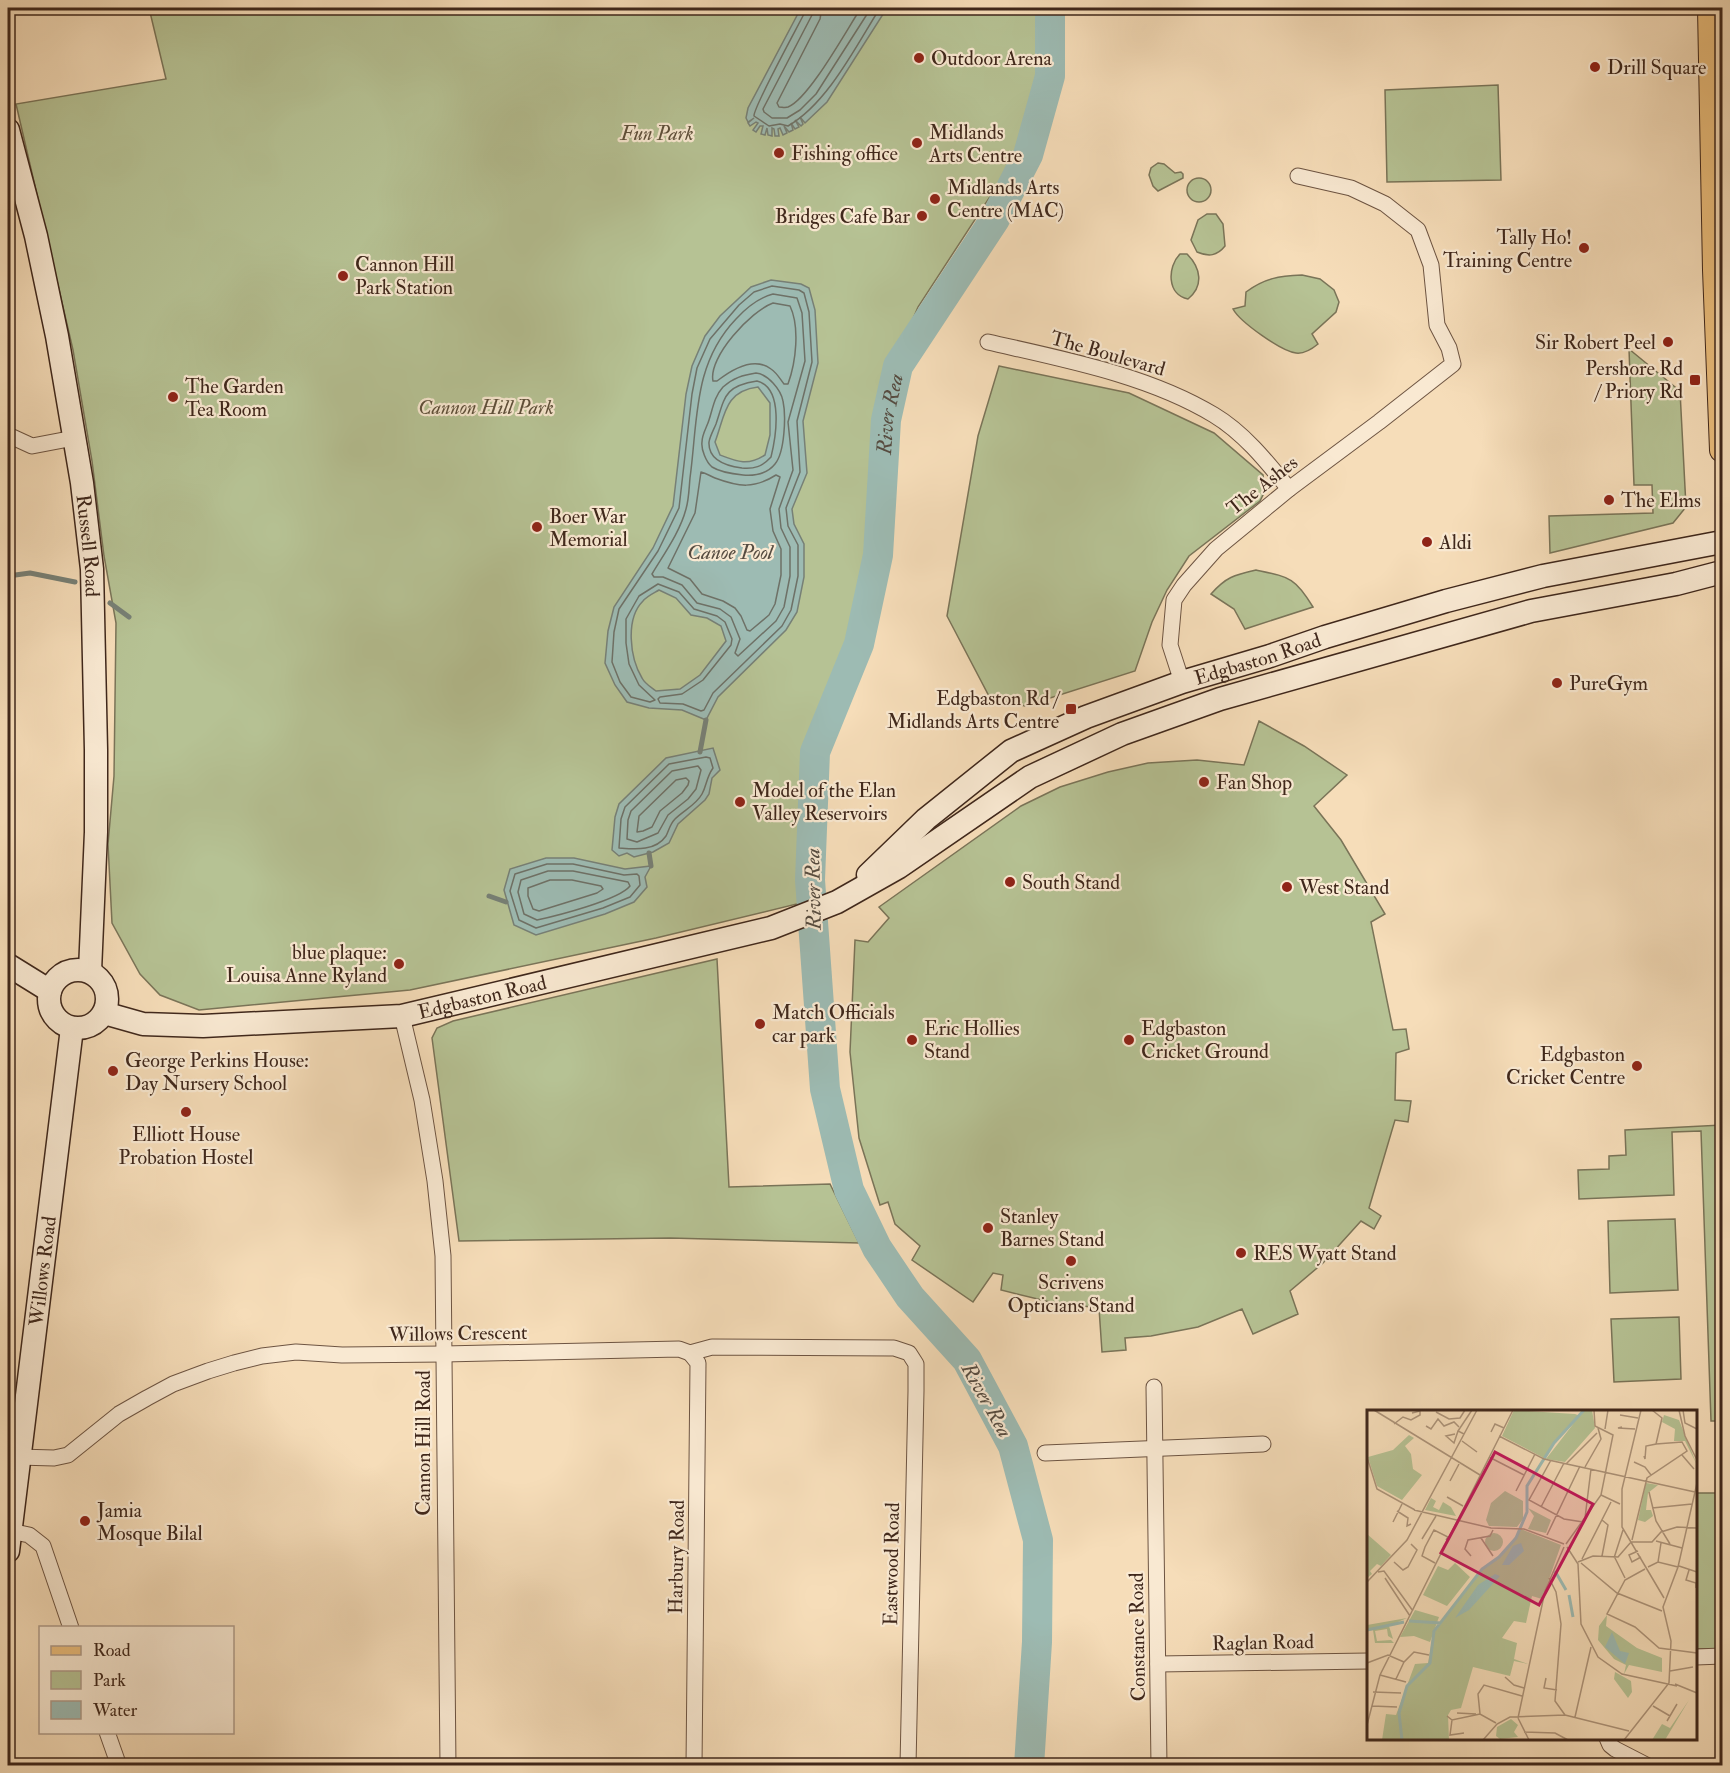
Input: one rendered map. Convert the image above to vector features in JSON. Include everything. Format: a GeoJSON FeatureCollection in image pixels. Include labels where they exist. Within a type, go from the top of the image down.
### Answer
{"type":"FeatureCollection","features":[{"type":"Feature","properties":{"kind":"main road"},"geometry":{"type":"LineString","coordinates":[[1710,8],[1717,76],[1715,270],[1722,450]]}},
{"type":"Feature","properties":{"kind":"main road","name":"Russell Road"},"geometry":{"type":"LineString","coordinates":[[8,130],[36,236],[57,336],[82,483],[92,581],[96,820],[90,971]]}},
{"type":"Feature","properties":{"kind":"main road"},"geometry":{"type":"LineString","coordinates":[[1715,270],[1722,295]]}},
{"type":"Feature","properties":{"kind":"main road","name":"Edgbaston Road"},"geometry":{"type":"LineString","coordinates":[[844,897],[926,819],[1011,751],[1086,717],[1182,682],[1446,602],[1543,576],[1722,542]]}},
{"type":"Feature","properties":{"kind":"main road","name":"Edgbaston Road"},"geometry":{"type":"LineString","coordinates":[[104,1013],[143,1024],[203,1026],[402,1016],[718,942],[793,921],[844,897],[899,867],[1030,777],[1111,739],[1192,708],[1531,611],[1676,584],[1722,572]]}},
{"type":"Feature","properties":{"kind":"main road"},"geometry":{"type":"LineString","coordinates":[[1353,629],[1363,658]]}},
{"type":"Feature","properties":{"kind":"main road"},"geometry":{"type":"LineString","coordinates":[[1182,682],[1192,708]]}},
{"type":"Feature","properties":{"kind":"main road"},"geometry":{"type":"LineString","coordinates":[[1011,751],[1030,777]]}},
{"type":"Feature","properties":{"kind":"main road"},"geometry":{"type":"LineString","coordinates":[[8,965],[50,991]]}},
{"type":"Feature","properties":{"kind":"main road"},"geometry":{"type":"LineString","coordinates":[[82,969],[90,971],[104,983],[108,994],[107,1004],[104,1013],[94,1024],[84,1028],[72,1028],[63,1024],[52,1012],[49,1002],[50,991],[55,981],[63,974],[82,969]]}},
{"type":"Feature","properties":{"kind":"main road","name":"Willows Road"},"geometry":{"type":"LineString","coordinates":[[9,1541],[72,1028]]}},
{"type":"Feature","properties":{"kind":"street","name":"The Ashes"},"geometry":{"type":"LineString","coordinates":[[1182,682],[1170,645],[1174,600],[1184,585],[1216,549],[1289,489],[1453,364],[1449,348],[1437,325],[1431,265],[1418,230],[1385,204],[1351,188],[1298,176]]}},
{"type":"Feature","properties":{"kind":"street","name":"The Boulevard"},"geometry":{"type":"LineString","coordinates":[[988,342],[1147,382],[1215,415],[1257,450],[1289,489]]}},
{"type":"Feature","properties":{"kind":"street"},"geometry":{"type":"LineString","coordinates":[[8,435],[32,446],[74,438]]}},
{"type":"Feature","properties":{"kind":"street","name":"Cannon Hill Road"},"geometry":{"type":"LineString","coordinates":[[402,1016],[422,1100],[435,1181],[443,1256],[448,1766]]}},
{"type":"Feature","properties":{"kind":"street","name":"Willows Crescent"},"geometry":{"type":"LineString","coordinates":[[18,1457],[54,1458],[68,1455],[119,1414],[173,1384],[234,1363],[296,1352],[342,1355],[679,1349],[690,1353],[712,1347],[894,1348],[909,1353],[916,1364]]}},
{"type":"Feature","properties":{"kind":"street","name":"Harbury Road"},"geometry":{"type":"LineString","coordinates":[[690,1353],[698,1364],[694,1766]]}},
{"type":"Feature","properties":{"kind":"street","name":"Eastwood Road"},"geometry":{"type":"LineString","coordinates":[[908,1766],[916,1364]]}},
{"type":"Feature","properties":{"kind":"street","name":"Constance Road"},"geometry":{"type":"LineString","coordinates":[[1154,1388],[1159,1766]]}},
{"type":"Feature","properties":{"kind":"street"},"geometry":{"type":"LineString","coordinates":[[1045,1453],[1263,1444]]}},
{"type":"Feature","properties":{"kind":"street"},"geometry":{"type":"LineString","coordinates":[[9,1541],[29,1535],[43,1546],[70,1626]]}},
{"type":"Feature","properties":{"kind":"street"},"geometry":{"type":"LineString","coordinates":[[1697,1657],[1722,1656]]}},
{"type":"Feature","properties":{"kind":"street","name":"Raglan Road"},"geometry":{"type":"LineString","coordinates":[[1158,1664],[1367,1661]]}},
{"type":"Feature","properties":{"kind":"street"},"geometry":{"type":"LineString","coordinates":[[108,1734],[118,1766]]}},
{"type":"Feature","properties":{"kind":"street"},"geometry":{"type":"LineString","coordinates":[[1608,1740],[1615,1749],[1648,1766]]}},
{"type":"Feature","properties":{"kind":"green space","name":"Cannon Hill Park"},"geometry":{"type":"Polygon","coordinates":[[[149,8],[1039,8],[1038,81],[1019,152],[918,307],[885,384],[880,463],[853,639],[807,753],[801,903],[656,938],[410,990],[199,1010],[160,995],[140,974],[112,923],[108,844],[114,776],[116,623],[73,350],[16,104],[166,79],[149,8]]]}},
{"type":"Feature","properties":{"kind":"green space"},"geometry":{"type":"Polygon","coordinates":[[[1498,85],[1501,180],[1387,182],[1385,90],[1498,85]]]}},
{"type":"Feature","properties":{"kind":"green space"},"geometry":{"type":"Polygon","coordinates":[[[1158,163],[1164,164],[1175,173],[1181,172],[1183,178],[1158,191],[1153,186],[1149,175],[1151,168],[1158,163]]]}},
{"type":"Feature","properties":{"kind":"green space"},"geometry":{"type":"Polygon","coordinates":[[[1199,178],[1207,182],[1211,190],[1207,198],[1199,202],[1191,198],[1187,190],[1191,182],[1199,178]]]}},
{"type":"Feature","properties":{"kind":"green space"},"geometry":{"type":"Polygon","coordinates":[[[1207,214],[1216,214],[1223,224],[1225,246],[1212,255],[1197,252],[1191,240],[1198,220],[1207,214]]]}},
{"type":"Feature","properties":{"kind":"green space"},"geometry":{"type":"Polygon","coordinates":[[[1180,254],[1187,254],[1198,271],[1197,288],[1188,299],[1176,292],[1171,280],[1173,266],[1180,254]]]}},
{"type":"Feature","properties":{"kind":"green space"},"geometry":{"type":"Polygon","coordinates":[[[1302,275],[1320,279],[1334,290],[1339,302],[1336,312],[1312,334],[1318,344],[1308,351],[1296,353],[1262,335],[1233,309],[1245,306],[1246,292],[1266,281],[1279,277],[1302,275]]]}},
{"type":"Feature","properties":{"kind":"green space"},"geometry":{"type":"Polygon","coordinates":[[[1629,349],[1680,391],[1686,507],[1673,523],[1550,553],[1549,516],[1653,513],[1652,485],[1634,485],[1629,349]]]}},
{"type":"Feature","properties":{"kind":"green space"},"geometry":{"type":"Polygon","coordinates":[[[999,366],[1129,393],[1214,433],[1263,475],[1265,491],[1260,501],[1189,556],[1167,590],[1152,622],[1135,671],[1025,706],[990,698],[947,616],[978,436],[999,366]]]}},
{"type":"Feature","properties":{"kind":"green space"},"geometry":{"type":"Polygon","coordinates":[[[1256,570],[1290,580],[1296,584],[1313,607],[1245,629],[1234,609],[1211,594],[1231,578],[1256,570]]]}},
{"type":"Feature","properties":{"kind":"green space","name":"Edgbaston Cricket Ground"},"geometry":{"type":"Polygon","coordinates":[[[1259,721],[1304,746],[1347,775],[1314,806],[1341,840],[1385,914],[1371,922],[1393,1030],[1406,1029],[1409,1049],[1396,1053],[1395,1100],[1411,1101],[1408,1122],[1395,1120],[1369,1208],[1381,1216],[1374,1229],[1361,1221],[1323,1263],[1290,1291],[1298,1314],[1253,1334],[1242,1309],[1198,1327],[1151,1336],[1125,1338],[1126,1350],[1102,1352],[1099,1308],[1050,1302],[1001,1290],[1003,1275],[993,1273],[973,1302],[912,1260],[920,1246],[895,1224],[888,1202],[880,1205],[859,1138],[850,1052],[855,940],[868,942],[889,918],[879,907],[1021,806],[1060,787],[1108,772],[1148,763],[1197,760],[1244,765],[1259,721]]]}},
{"type":"Feature","properties":{"kind":"green space"},"geometry":{"type":"Polygon","coordinates":[[[717,959],[729,1187],[830,1184],[859,1243],[670,1238],[459,1241],[432,1038],[437,1028],[453,1021],[717,959]]]}},
{"type":"Feature","properties":{"kind":"green space"},"geometry":{"type":"Polygon","coordinates":[[[1722,1125],[1722,1421],[1711,1421],[1701,1131],[1672,1132],[1674,1195],[1579,1199],[1578,1170],[1609,1169],[1609,1156],[1626,1155],[1625,1130],[1722,1125]]]}},
{"type":"Feature","properties":{"kind":"green space"},"geometry":{"type":"Polygon","coordinates":[[[1675,1219],[1678,1290],[1610,1293],[1608,1221],[1675,1219]]]}},
{"type":"Feature","properties":{"kind":"green space"},"geometry":{"type":"Polygon","coordinates":[[[1679,1317],[1681,1379],[1614,1382],[1611,1319],[1679,1317]]]}},
{"type":"Feature","properties":{"kind":"green space"},"geometry":{"type":"Polygon","coordinates":[[[1718,1449],[1722,1449],[1722,1649],[1697,1649],[1697,1493],[1720,1493],[1718,1449]]]}},
{"type":"Feature","properties":{"kind":"water"},"geometry":{"type":"Polygon","coordinates":[[[801,8],[887,8],[827,102],[805,123],[800,117],[803,124],[801,126],[795,120],[799,127],[795,129],[791,123],[793,130],[789,132],[784,126],[787,133],[783,135],[780,128],[778,129],[779,136],[775,136],[772,128],[772,136],[768,135],[767,128],[765,135],[761,134],[763,126],[760,126],[756,132],[753,130],[758,123],[750,126],[748,123],[754,118],[748,122],[746,118],[748,108],[801,8]]]}},
{"type":"Feature","properties":{"kind":"water","name":"Canoe Pool"},"geometry":{"type":"Polygon","coordinates":[[[771,280],[801,284],[809,288],[815,310],[818,363],[803,421],[807,473],[792,509],[794,524],[804,544],[804,577],[797,612],[786,630],[718,697],[706,720],[682,710],[649,708],[627,702],[615,685],[605,663],[608,631],[614,607],[653,548],[673,506],[686,394],[692,366],[705,336],[720,316],[751,287],[771,280]],[[758,387],[738,394],[728,406],[715,442],[720,455],[732,460],[748,462],[765,455],[770,435],[770,403],[758,387]],[[659,590],[646,598],[637,609],[632,628],[632,650],[638,670],[648,685],[656,691],[680,689],[700,675],[726,641],[721,626],[707,618],[691,615],[676,598],[659,590]]]}},
{"type":"Feature","properties":{"kind":"water"},"geometry":{"type":"Polygon","coordinates":[[[713,748],[720,770],[712,778],[709,794],[678,824],[669,843],[653,852],[634,857],[627,853],[619,856],[612,850],[615,817],[619,804],[666,758],[713,748]]]}},
{"type":"Feature","properties":{"kind":"water"},"geometry":{"type":"Polygon","coordinates":[[[546,858],[574,858],[625,869],[651,866],[645,877],[647,887],[634,902],[605,914],[536,935],[514,925],[504,890],[510,869],[546,858]]]}},
{"type":"Feature","properties":{"kind":"waterway","name":"River Rea"},"geometry":{"type":"LineString","coordinates":[[1029,1766],[1037,1642],[1038,1540],[1013,1446],[967,1360],[910,1297],[877,1248],[849,1190],[825,1089],[810,880],[815,752],[859,644],[878,555],[886,420],[898,366],[995,219],[1028,155],[1050,76],[1050,8]]}},
{"type":"Feature","properties":{"kind":"waterway"},"geometry":{"type":"LineString","coordinates":[[8,576],[30,573],[75,582]]}},
{"type":"Feature","properties":{"kind":"waterway"},"geometry":{"type":"LineString","coordinates":[[110,603],[129,617]]}},
{"type":"Feature","properties":{"kind":"waterway"},"geometry":{"type":"LineString","coordinates":[[700,752],[706,720]]}},
{"type":"Feature","properties":{"kind":"waterway"},"geometry":{"type":"LineString","coordinates":[[649,853],[651,866]]}},
{"type":"Feature","properties":{"kind":"waterway"},"geometry":{"type":"LineString","coordinates":[[489,896],[506,902]]}},
{"type":"Feature","properties":{"kind":"place","name":"Outdoor Arena"},"geometry":{"type":"Point","coordinates":[919,58]}},
{"type":"Feature","properties":{"kind":"place","name":"Drill Square"},"geometry":{"type":"Point","coordinates":[1595,67]}},
{"type":"Feature","properties":{"kind":"place","name":"Midlands Arts Centre"},"geometry":{"type":"Point","coordinates":[917,143]}},
{"type":"Feature","properties":{"kind":"place","name":"Fishing office"},"geometry":{"type":"Point","coordinates":[779,153]}},
{"type":"Feature","properties":{"kind":"place","name":"Midlands Arts Centre (MAC)"},"geometry":{"type":"Point","coordinates":[935,199]}},
{"type":"Feature","properties":{"kind":"place","name":"Bridges Cafe Bar"},"geometry":{"type":"Point","coordinates":[922,216]}},
{"type":"Feature","properties":{"kind":"place","name":"Tally Ho! Training Centre"},"geometry":{"type":"Point","coordinates":[1584,248]}},
{"type":"Feature","properties":{"kind":"place","name":"Cannon Hill Park Station"},"geometry":{"type":"Point","coordinates":[343,276]}},
{"type":"Feature","properties":{"kind":"place","name":"Sir Robert Peel"},"geometry":{"type":"Point","coordinates":[1668,342]}},
{"type":"Feature","properties":{"kind":"place","name":"Pershore Rd / Priory Rd"},"geometry":{"type":"Point","coordinates":[1695,380]}},
{"type":"Feature","properties":{"kind":"place","name":"The Garden Tea Room"},"geometry":{"type":"Point","coordinates":[173,397]}},
{"type":"Feature","properties":{"kind":"place","name":"The Elms"},"geometry":{"type":"Point","coordinates":[1609,500]}},
{"type":"Feature","properties":{"kind":"place","name":"Boer War Memorial"},"geometry":{"type":"Point","coordinates":[537,527]}},
{"type":"Feature","properties":{"kind":"place","name":"Aldi"},"geometry":{"type":"Point","coordinates":[1427,542]}},
{"type":"Feature","properties":{"kind":"place","name":"PureGym"},"geometry":{"type":"Point","coordinates":[1557,683]}},
{"type":"Feature","properties":{"kind":"place","name":"Edgbaston Rd / Midlands Arts Centre"},"geometry":{"type":"Point","coordinates":[1071,709]}},
{"type":"Feature","properties":{"kind":"place","name":"Fan Shop"},"geometry":{"type":"Point","coordinates":[1204,782]}},
{"type":"Feature","properties":{"kind":"place","name":"Model of the Elan Valley Reservoirs"},"geometry":{"type":"Point","coordinates":[740,802]}},
{"type":"Feature","properties":{"kind":"place","name":"South Stand"},"geometry":{"type":"Point","coordinates":[1010,882]}},
{"type":"Feature","properties":{"kind":"place","name":"West Stand"},"geometry":{"type":"Point","coordinates":[1287,887]}},
{"type":"Feature","properties":{"kind":"place","name":"blue plaque: Louisa Anne Ryland"},"geometry":{"type":"Point","coordinates":[399,964]}},
{"type":"Feature","properties":{"kind":"place","name":"Match Officials car park"},"geometry":{"type":"Point","coordinates":[760,1024]}},
{"type":"Feature","properties":{"kind":"place","name":"Eric Hollies Stand"},"geometry":{"type":"Point","coordinates":[912,1040]}},
{"type":"Feature","properties":{"kind":"place","name":"Edgbaston Cricket Ground"},"geometry":{"type":"Point","coordinates":[1129,1040]}},
{"type":"Feature","properties":{"kind":"place","name":"Edgbaston Cricket Centre"},"geometry":{"type":"Point","coordinates":[1637,1066]}},
{"type":"Feature","properties":{"kind":"place","name":"George Perkins House: Day Nursery School"},"geometry":{"type":"Point","coordinates":[113,1071]}},
{"type":"Feature","properties":{"kind":"place","name":"Elliott House Probation Hostel"},"geometry":{"type":"Point","coordinates":[186,1112]}},
{"type":"Feature","properties":{"kind":"place","name":"Stanley Barnes Stand"},"geometry":{"type":"Point","coordinates":[988,1228]}},
{"type":"Feature","properties":{"kind":"place","name":"RES Wyatt Stand"},"geometry":{"type":"Point","coordinates":[1241,1253]}},
{"type":"Feature","properties":{"kind":"place","name":"Scrivens Opticians Stand"},"geometry":{"type":"Point","coordinates":[1071,1261]}},
{"type":"Feature","properties":{"kind":"place","name":"Jamia Mosque Bilal"},"geometry":{"type":"Point","coordinates":[85,1521]}},
{"type":"Feature","properties":{"kind":"park label","name":"Fun Park"},"geometry":{"type":"Point","coordinates":[657,133]}}]}
